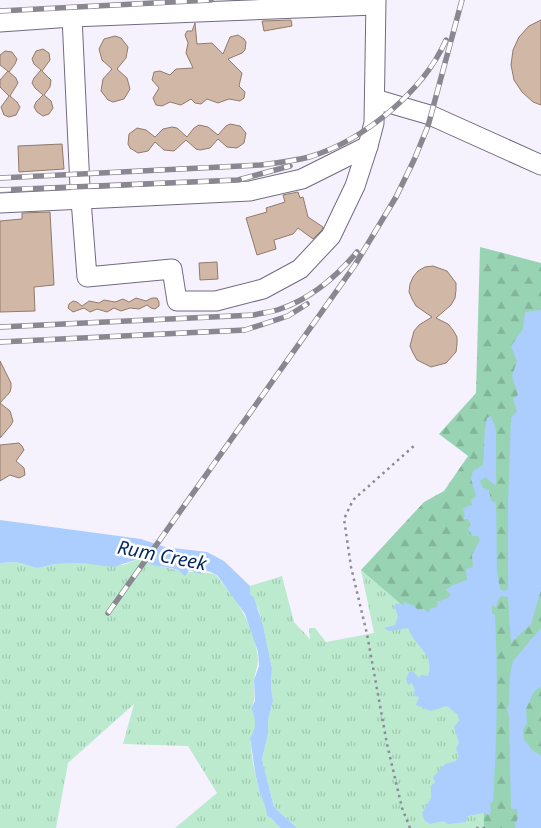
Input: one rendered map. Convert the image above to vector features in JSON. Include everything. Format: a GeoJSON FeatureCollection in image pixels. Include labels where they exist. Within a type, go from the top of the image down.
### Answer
{"type":"FeatureCollection","features":[{"type":"Feature","properties":{"kind":"lane"},"geometry":{"type":"LineString","coordinates":[[0,22],[72,17],[376,3],[374,123],[368,146],[355,186],[331,236],[300,269],[263,289],[216,302],[177,301],[172,269],[87,276],[81,199],[72,17]]}},
{"type":"Feature","properties":{"kind":"lane"},"geometry":{"type":"LineString","coordinates":[[375,99],[430,115],[541,165]]}},
{"type":"Feature","properties":{"kind":"lane"},"geometry":{"type":"LineString","coordinates":[[0,203],[250,191],[302,179],[368,146]]}},
{"type":"Feature","properties":{"kind":"path"},"geometry":{"type":"LineString","coordinates":[[410,828],[402,808],[387,744],[367,634],[351,567],[344,519],[353,500],[415,445]]}},
{"type":"Feature","properties":{"kind":"path"},"geometry":{"type":"LineString","coordinates":[[476,828],[487,828]]}},
{"type":"Feature","properties":{"kind":"green space"},"geometry":{"type":"Polygon","coordinates":[[[480,247],[541,263],[541,828],[484,828],[478,627],[403,606],[361,570],[424,502],[444,491],[468,456],[439,434],[476,393],[480,247]]]}},
{"type":"Feature","properties":{"kind":"green space"},"geometry":{"type":"Polygon","coordinates":[[[142,558],[152,564],[183,573],[200,572],[216,575],[235,599],[244,615],[252,633],[258,656],[254,682],[254,698],[251,708],[255,716],[255,731],[250,738],[253,763],[258,787],[267,810],[267,816],[280,828],[175,828],[217,793],[188,746],[123,744],[134,704],[68,763],[56,828],[0,828],[0,563],[16,562],[37,568],[56,564],[82,563],[123,565],[142,558]]]}},
{"type":"Feature","properties":{"kind":"green space"},"geometry":{"type":"Polygon","coordinates":[[[361,570],[403,606],[478,627],[484,828],[297,828],[274,807],[262,759],[273,701],[271,687],[272,668],[263,625],[258,608],[250,594],[250,586],[282,576],[294,622],[310,639],[309,628],[315,628],[326,642],[374,633],[361,570]]]}},
{"type":"Feature","properties":{"kind":"water"},"geometry":{"type":"Polygon","coordinates":[[[541,310],[541,590],[531,624],[511,643],[508,597],[501,596],[496,607],[492,605],[492,613],[495,615],[497,685],[493,801],[490,804],[491,811],[489,815],[484,813],[468,816],[466,822],[448,824],[444,821],[430,824],[425,821],[422,813],[431,798],[431,786],[435,782],[433,777],[445,764],[456,761],[459,757],[456,748],[459,743],[454,727],[459,721],[458,715],[447,706],[431,711],[416,705],[419,697],[413,695],[415,690],[412,683],[408,685],[406,679],[409,672],[413,671],[419,678],[421,675],[428,676],[429,661],[427,656],[408,628],[389,631],[384,628],[395,625],[398,616],[394,606],[399,603],[403,606],[404,602],[418,610],[424,609],[428,613],[431,608],[438,607],[437,602],[451,595],[446,590],[453,585],[467,580],[466,569],[473,567],[472,555],[480,540],[478,536],[473,536],[468,529],[471,525],[468,519],[463,519],[465,516],[463,508],[472,505],[471,500],[476,496],[471,478],[473,471],[483,465],[486,424],[487,418],[491,416],[496,430],[496,486],[485,477],[480,481],[483,488],[489,490],[491,501],[496,502],[497,572],[500,589],[504,591],[508,589],[511,418],[517,411],[513,399],[518,395],[512,376],[517,361],[511,346],[523,329],[525,312],[541,310]]]}},
{"type":"Feature","properties":{"kind":"water","name":"Rum Creek"},"geometry":{"type":"Polygon","coordinates":[[[0,520],[141,539],[165,547],[207,552],[224,561],[250,586],[250,594],[254,598],[263,625],[272,668],[271,687],[273,701],[262,759],[274,807],[297,828],[280,828],[267,816],[259,790],[250,738],[255,727],[255,719],[251,708],[255,701],[254,680],[259,666],[258,652],[245,614],[217,575],[208,571],[200,574],[189,570],[184,576],[178,570],[152,565],[142,558],[113,567],[82,563],[56,564],[37,568],[16,562],[0,563],[0,520]]]}},
{"type":"Feature","properties":{"kind":"water"},"geometry":{"type":"Polygon","coordinates":[[[541,628],[541,686],[534,692],[526,709],[527,723],[523,730],[524,739],[531,749],[541,756],[541,828],[516,828],[517,809],[511,809],[509,717],[507,708],[509,704],[510,675],[513,661],[541,628]]]}},
{"type":"Feature","properties":{"kind":"building"},"geometry":{"type":"Polygon","coordinates":[[[291,20],[292,26],[264,31],[262,21],[291,20]]]}},
{"type":"Feature","properties":{"kind":"building"},"geometry":{"type":"Polygon","coordinates":[[[541,20],[541,105],[533,102],[522,92],[514,80],[511,65],[513,50],[519,37],[529,26],[541,20]]]}},
{"type":"Feature","properties":{"kind":"building"},"geometry":{"type":"Polygon","coordinates":[[[195,23],[197,44],[212,43],[223,54],[230,37],[238,35],[246,42],[245,50],[242,53],[228,59],[242,73],[239,86],[245,92],[244,98],[240,101],[229,99],[218,103],[207,99],[201,104],[195,103],[191,99],[181,105],[170,102],[162,106],[156,105],[153,98],[159,88],[152,80],[154,72],[160,71],[170,75],[176,69],[193,68],[186,53],[188,43],[185,35],[187,31],[192,31],[195,23]]]}},
{"type":"Feature","properties":{"kind":"building"},"geometry":{"type":"Polygon","coordinates":[[[115,36],[121,38],[128,47],[126,58],[117,69],[127,78],[130,89],[124,99],[113,102],[108,100],[101,91],[103,79],[112,69],[102,60],[99,49],[104,39],[115,36]]]}},
{"type":"Feature","properties":{"kind":"building"},"geometry":{"type":"Polygon","coordinates":[[[43,49],[49,53],[50,60],[42,71],[51,80],[50,87],[44,95],[51,101],[53,108],[49,114],[43,116],[34,107],[43,95],[32,83],[41,70],[34,64],[32,59],[36,51],[43,49]]]}},
{"type":"Feature","properties":{"kind":"building"},"geometry":{"type":"Polygon","coordinates":[[[5,51],[12,52],[17,59],[9,72],[0,65],[0,55],[5,51]]]}},
{"type":"Feature","properties":{"kind":"building"},"geometry":{"type":"Polygon","coordinates":[[[8,71],[16,78],[18,83],[10,96],[20,107],[16,115],[9,117],[4,115],[1,107],[9,96],[0,87],[0,80],[8,71]]]}},
{"type":"Feature","properties":{"kind":"building"},"geometry":{"type":"Polygon","coordinates":[[[230,124],[240,126],[246,133],[244,143],[237,148],[227,147],[218,139],[210,148],[200,150],[196,149],[186,140],[174,151],[164,150],[155,142],[148,151],[138,153],[130,148],[128,144],[129,134],[137,128],[146,130],[155,137],[163,129],[172,127],[177,128],[187,137],[199,125],[208,127],[218,135],[230,124]]]}},
{"type":"Feature","properties":{"kind":"building"},"geometry":{"type":"Polygon","coordinates":[[[62,144],[64,169],[19,172],[18,146],[62,144]]]}},
{"type":"Feature","properties":{"kind":"building"},"geometry":{"type":"Polygon","coordinates":[[[298,192],[300,198],[303,197],[308,217],[323,227],[322,230],[313,239],[298,228],[293,234],[274,240],[276,249],[257,255],[246,218],[267,212],[266,208],[285,202],[283,195],[298,192]]]}},
{"type":"Feature","properties":{"kind":"building"},"geometry":{"type":"Polygon","coordinates":[[[50,212],[54,285],[34,287],[35,311],[0,312],[0,221],[22,219],[22,213],[50,212]]]}},
{"type":"Feature","properties":{"kind":"building"},"geometry":{"type":"Polygon","coordinates":[[[217,262],[218,279],[200,280],[199,263],[217,262]]]}},
{"type":"Feature","properties":{"kind":"building"},"geometry":{"type":"Polygon","coordinates":[[[433,266],[447,271],[456,283],[455,298],[451,305],[436,318],[448,324],[453,330],[457,337],[457,344],[456,352],[446,363],[431,367],[417,360],[410,346],[414,331],[419,325],[432,317],[416,306],[409,292],[413,277],[418,271],[425,267],[433,266]]]}},
{"type":"Feature","properties":{"kind":"building"},"geometry":{"type":"Polygon","coordinates":[[[136,298],[146,301],[157,298],[159,306],[155,309],[147,305],[139,309],[130,308],[121,311],[114,308],[107,312],[97,309],[90,312],[84,308],[73,312],[68,308],[69,304],[73,301],[82,306],[89,301],[99,303],[104,300],[115,302],[123,299],[129,302],[136,298]]]}},
{"type":"Feature","properties":{"kind":"building"},"geometry":{"type":"Polygon","coordinates":[[[0,361],[11,383],[11,388],[10,392],[0,403],[0,361]]]}},
{"type":"Feature","properties":{"kind":"building"},"geometry":{"type":"Polygon","coordinates":[[[0,403],[10,411],[13,421],[0,438],[0,403]]]}},
{"type":"Feature","properties":{"kind":"building"},"geometry":{"type":"Polygon","coordinates":[[[19,443],[24,450],[16,461],[24,468],[25,475],[19,478],[10,475],[0,481],[0,445],[19,443]]]}},
{"type":"Feature","properties":{"kind":"railway"},"geometry":{"type":"LineString","coordinates":[[0,11],[211,0]]}},
{"type":"Feature","properties":{"kind":"railway"},"geometry":{"type":"LineString","coordinates":[[108,613],[355,265],[396,197],[428,126],[462,0]]}},
{"type":"Feature","properties":{"kind":"railway"},"geometry":{"type":"LineString","coordinates":[[0,178],[260,165],[309,157],[329,150],[350,139],[370,127],[389,112],[407,96],[422,78],[436,59],[446,40]]}},
{"type":"Feature","properties":{"kind":"railway"},"geometry":{"type":"LineString","coordinates":[[0,190],[238,180],[290,166]]}},
{"type":"Feature","properties":{"kind":"railway"},"geometry":{"type":"LineString","coordinates":[[0,327],[254,315],[270,312],[291,305],[312,293],[341,270],[357,252]]}},
{"type":"Feature","properties":{"kind":"railway"},"geometry":{"type":"LineString","coordinates":[[0,342],[245,330],[288,316],[307,304]]}}]}
